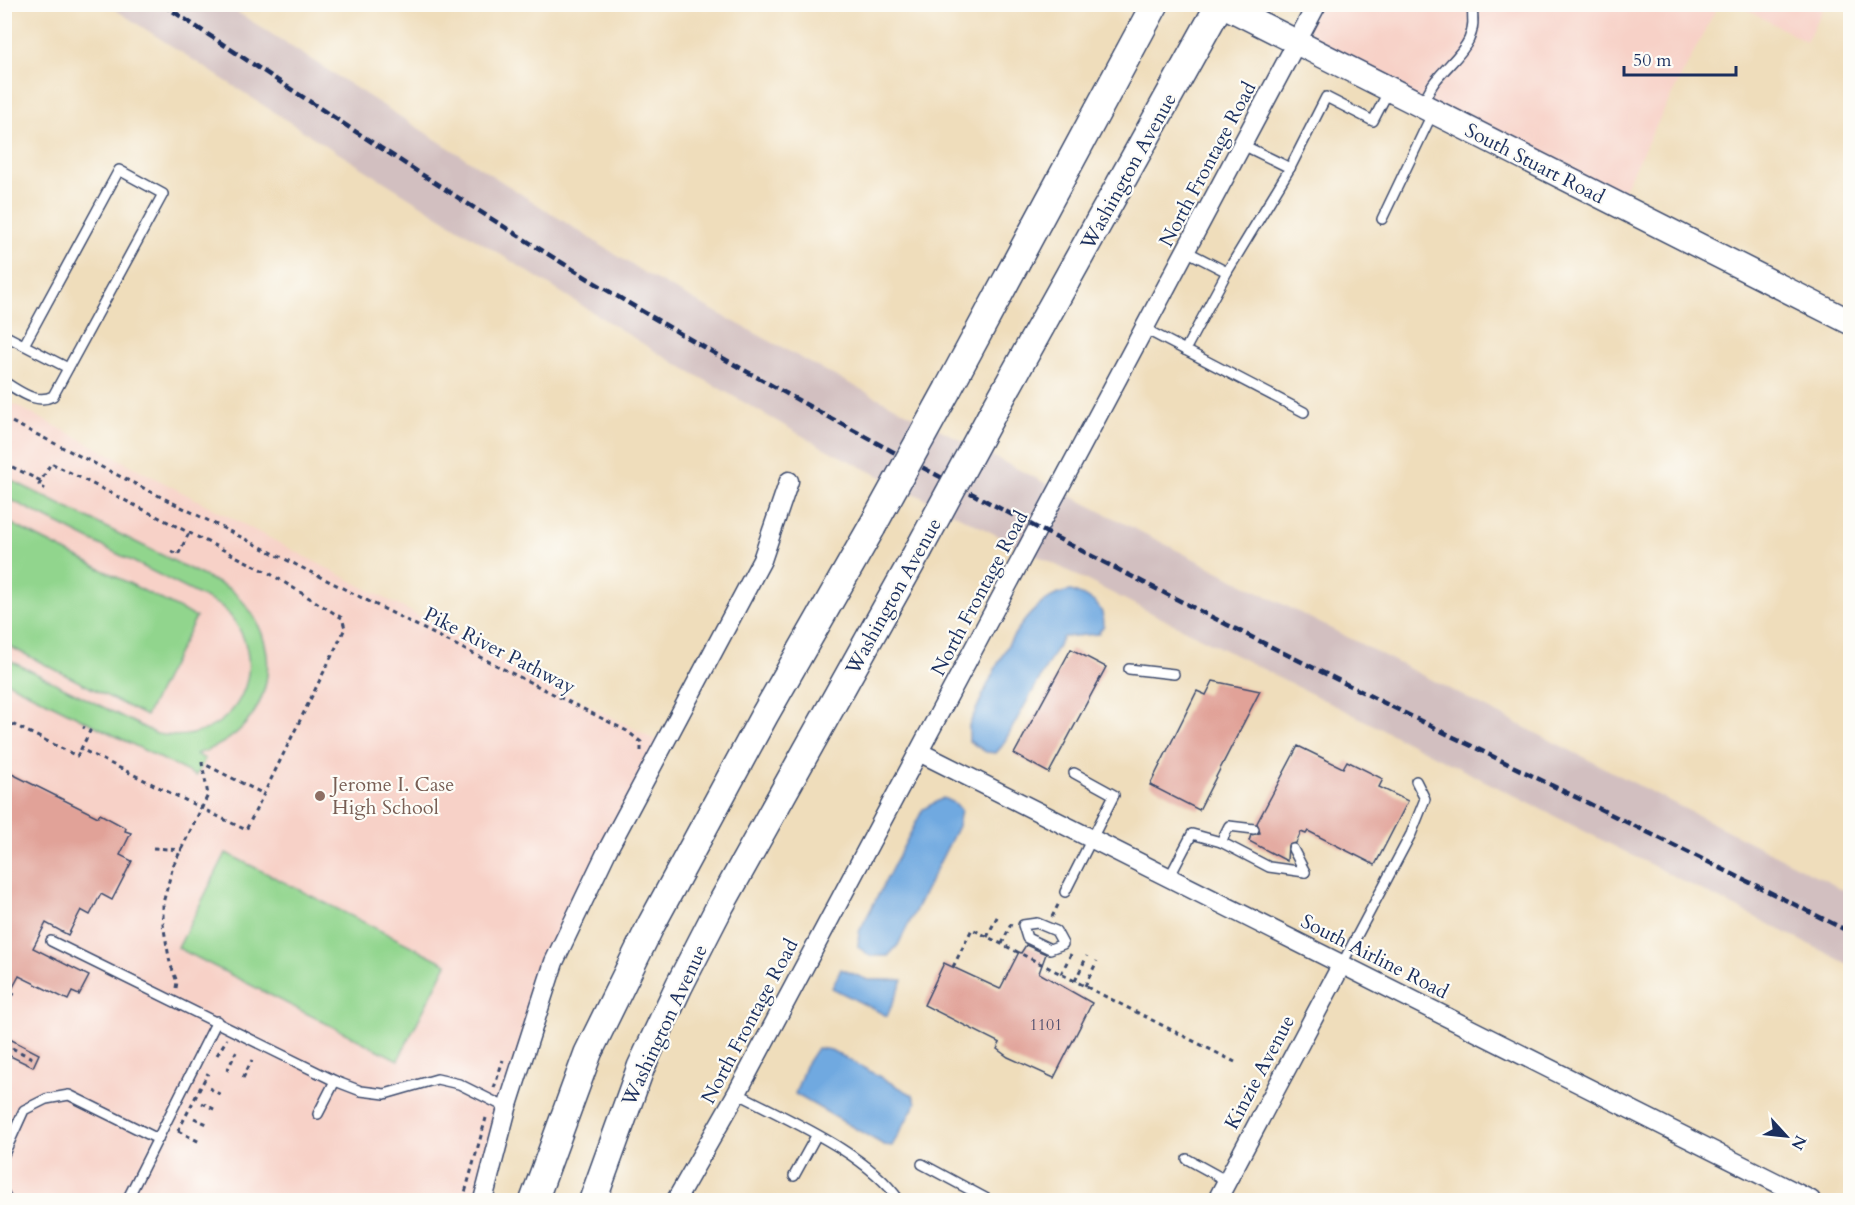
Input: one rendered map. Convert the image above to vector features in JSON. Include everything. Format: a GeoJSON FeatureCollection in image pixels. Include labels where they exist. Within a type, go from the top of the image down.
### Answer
{"type":"FeatureCollection","features":[{"type":"Feature","properties":{"kind":"main road","name":"Washington Avenue"},"geometry":{"type":"LineString","coordinates":[[593,1200],[641,1067],[679,986],[725,898],[1220,4]]}},
{"type":"Feature","properties":{"kind":"main road"},"geometry":{"type":"LineString","coordinates":[[534,1200],[588,1053],[651,925],[764,716],[948,389],[1152,10]]}},
{"type":"Feature","properties":{"kind":"street","name":"South Stuart Road"},"geometry":{"type":"LineString","coordinates":[[1220,4],[1851,322]]}},
{"type":"Feature","properties":{"kind":"street","name":"North Frontage Road"},"geometry":{"type":"LineString","coordinates":[[676,1200],[737,1093],[1317,4]]}},
{"type":"Feature","properties":{"kind":"street"},"geometry":{"type":"LineString","coordinates":[[483,1200],[507,1108],[554,962],[608,849],[762,560],[789,481]]}},
{"type":"Feature","properties":{"kind":"street","name":"South Airline Road"},"geometry":{"type":"LineString","coordinates":[[919,752],[1811,1200]]}},
{"type":"Feature","properties":{"kind":"street","name":"Kinzie Avenue"},"geometry":{"type":"LineString","coordinates":[[1217,1200],[1342,964]]}},
{"type":"Feature","properties":{"kind":"lane"},"geometry":{"type":"LineString","coordinates":[[1382,219],[1427,109],[1435,81],[1459,58],[1473,31],[1471,4]]}},
{"type":"Feature","properties":{"kind":"lane"},"geometry":{"type":"LineString","coordinates":[[1185,350],[1227,272],[1290,168],[1326,97],[1373,121],[1389,90]]}},
{"type":"Feature","properties":{"kind":"lane"},"geometry":{"type":"LineString","coordinates":[[1243,145],[1290,168]]}},
{"type":"Feature","properties":{"kind":"lane"},"geometry":{"type":"LineString","coordinates":[[4,382],[36,399],[45,400],[53,396],[163,194],[119,170],[24,345]]}},
{"type":"Feature","properties":{"kind":"lane"},"geometry":{"type":"LineString","coordinates":[[1186,251],[1227,272]]}},
{"type":"Feature","properties":{"kind":"lane"},"geometry":{"type":"LineString","coordinates":[[1145,329],[1304,412]]}},
{"type":"Feature","properties":{"kind":"lane"},"geometry":{"type":"LineString","coordinates":[[4,334],[68,368]]}},
{"type":"Feature","properties":{"kind":"lane"},"geometry":{"type":"LineString","coordinates":[[1129,669],[1174,674]]}},
{"type":"Feature","properties":{"kind":"lane"},"geometry":{"type":"LineString","coordinates":[[1065,892],[1114,795],[1074,773]]}},
{"type":"Feature","properties":{"kind":"lane"},"geometry":{"type":"LineString","coordinates":[[1342,964],[1411,834],[1425,799],[1416,781]]}},
{"type":"Feature","properties":{"kind":"lane"},"geometry":{"type":"LineString","coordinates":[[1221,842],[1229,826],[1254,829]]}},
{"type":"Feature","properties":{"kind":"lane"},"geometry":{"type":"LineString","coordinates":[[1169,878],[1192,834],[1221,842],[1269,867],[1305,872],[1293,849]]}},
{"type":"Feature","properties":{"kind":"lane"},"geometry":{"type":"LineString","coordinates":[[51,941],[217,1021],[334,1081],[361,1091],[386,1094],[437,1079],[459,1084],[507,1108]]}},
{"type":"Feature","properties":{"kind":"lane"},"geometry":{"type":"LineString","coordinates":[[127,1200],[217,1021]]}},
{"type":"Feature","properties":{"kind":"lane"},"geometry":{"type":"LineString","coordinates":[[318,1114],[334,1081]]}},
{"type":"Feature","properties":{"kind":"lane"},"geometry":{"type":"LineString","coordinates":[[737,1093],[867,1166],[887,1183],[898,1200]]}},
{"type":"Feature","properties":{"kind":"lane"},"geometry":{"type":"LineString","coordinates":[[4,1154],[24,1110],[46,1099],[69,1095],[158,1139]]}},
{"type":"Feature","properties":{"kind":"lane"},"geometry":{"type":"LineString","coordinates":[[794,1176],[816,1136]]}},
{"type":"Feature","properties":{"kind":"lane"},"geometry":{"type":"LineString","coordinates":[[1187,1159],[1227,1180]]}},
{"type":"Feature","properties":{"kind":"lane"},"geometry":{"type":"LineString","coordinates":[[922,1164],[989,1200]]}},
{"type":"Feature","properties":{"kind":"lane"},"geometry":{"type":"LineString","coordinates":[[4,1193],[7,1200]]}},
{"type":"Feature","properties":{"kind":"path","name":"Pike River Pathway"},"geometry":{"type":"LineString","coordinates":[[4,418],[627,731],[641,742],[642,758]]}},
{"type":"Feature","properties":{"kind":"path"},"geometry":{"type":"LineString","coordinates":[[4,463],[41,481]]}},
{"type":"Feature","properties":{"kind":"path"},"geometry":{"type":"LineString","coordinates":[[45,489],[39,485],[51,463],[119,500],[189,532],[269,573],[342,618],[345,628],[246,830],[201,810],[81,749]]}},
{"type":"Feature","properties":{"kind":"path"},"geometry":{"type":"LineString","coordinates":[[171,551],[178,555],[189,532]]}},
{"type":"Feature","properties":{"kind":"path"},"geometry":{"type":"LineString","coordinates":[[7,720],[77,756],[90,731],[83,727]]}},
{"type":"Feature","properties":{"kind":"path"},"geometry":{"type":"LineString","coordinates":[[176,988],[177,982],[170,963],[163,924],[163,903],[173,866],[208,795],[202,763],[264,794]]}},
{"type":"Feature","properties":{"kind":"path"},"geometry":{"type":"LineString","coordinates":[[153,848],[182,850]]}},
{"type":"Feature","properties":{"kind":"path"},"geometry":{"type":"LineString","coordinates":[[1047,927],[1065,892]]}},
{"type":"Feature","properties":{"kind":"path"},"geometry":{"type":"LineString","coordinates":[[987,937],[999,913]]}},
{"type":"Feature","properties":{"kind":"path"},"geometry":{"type":"LineString","coordinates":[[1002,944],[1013,920]]}},
{"type":"Feature","properties":{"kind":"path"},"geometry":{"type":"LineString","coordinates":[[953,968],[972,929],[1235,1062]]}},
{"type":"Feature","properties":{"kind":"path"},"geometry":{"type":"LineString","coordinates":[[1061,974],[1073,949]]}},
{"type":"Feature","properties":{"kind":"path"},"geometry":{"type":"LineString","coordinates":[[1075,981],[1087,956]]}},
{"type":"Feature","properties":{"kind":"path"},"geometry":{"type":"LineString","coordinates":[[1085,986],[1097,961]]}},
{"type":"Feature","properties":{"kind":"path"},"geometry":{"type":"LineString","coordinates":[[4,1012],[14,993]]}},
{"type":"Feature","properties":{"kind":"path"},"geometry":{"type":"LineString","coordinates":[[217,1055],[227,1038]]}},
{"type":"Feature","properties":{"kind":"path"},"geometry":{"type":"LineString","coordinates":[[4,1044],[36,1060]]}},
{"type":"Feature","properties":{"kind":"path"},"geometry":{"type":"LineString","coordinates":[[227,1071],[236,1052]]}},
{"type":"Feature","properties":{"kind":"path"},"geometry":{"type":"LineString","coordinates":[[494,1089],[505,1057]]}},
{"type":"Feature","properties":{"kind":"path"},"geometry":{"type":"LineString","coordinates":[[243,1078],[252,1060]]}},
{"type":"Feature","properties":{"kind":"path"},"geometry":{"type":"LineString","coordinates":[[178,1131],[208,1073]]}},
{"type":"Feature","properties":{"kind":"path"},"geometry":{"type":"LineString","coordinates":[[208,1088],[223,1096]]}},
{"type":"Feature","properties":{"kind":"path"},"geometry":{"type":"LineString","coordinates":[[202,1103],[216,1110]]}},
{"type":"Feature","properties":{"kind":"path"},"geometry":{"type":"LineString","coordinates":[[463,1200],[487,1112]]}},
{"type":"Feature","properties":{"kind":"path"},"geometry":{"type":"LineString","coordinates":[[194,1118],[208,1125]]}},
{"type":"Feature","properties":{"kind":"path"},"geometry":{"type":"LineString","coordinates":[[174,1128],[200,1142]]}},
{"type":"Feature","properties":{"kind":"shaded area"},"geometry":{"type":"Polygon","coordinates":[[[108,5],[226,5],[646,274],[825,371],[1850,893],[1850,965],[822,447],[661,355],[300,129],[108,5]]]}},
{"type":"Feature","properties":{"kind":"shaded area"},"geometry":{"type":"Polygon","coordinates":[[[1317,5],[1718,5],[1616,204],[1297,43],[1317,5]]]}},
{"type":"Feature","properties":{"kind":"shaded area"},"geometry":{"type":"Polygon","coordinates":[[[1739,5],[1825,5],[1806,42],[1739,5]]]}},
{"type":"Feature","properties":{"kind":"shaded area","name":"Jerome I. Case High School"},"geometry":{"type":"Polygon","coordinates":[[[4,399],[663,744],[554,962],[483,1200],[5,1200],[4,399]]]}},
{"type":"Feature","properties":{"kind":"green space"},"geometry":{"type":"Polygon","coordinates":[[[5,477],[230,589],[250,610],[262,634],[267,658],[266,683],[258,706],[243,726],[223,743],[196,754],[205,759],[196,776],[5,681],[5,658],[157,734],[185,735],[209,728],[228,715],[241,696],[248,675],[247,651],[238,628],[221,606],[5,497],[5,477]]]}},
{"type":"Feature","properties":{"kind":"green space"},"geometry":{"type":"Polygon","coordinates":[[[4,520],[196,617],[146,716],[5,644],[4,520]]]}},
{"type":"Feature","properties":{"kind":"green space"},"geometry":{"type":"Polygon","coordinates":[[[226,853],[447,964],[398,1060],[178,948],[226,853]]]}},
{"type":"Feature","properties":{"kind":"water"},"geometry":{"type":"Polygon","coordinates":[[[1071,591],[1090,599],[1099,606],[1104,625],[1098,634],[1063,637],[1002,746],[996,753],[986,752],[969,741],[969,725],[1008,644],[1036,608],[1053,596],[1071,591]]]}},
{"type":"Feature","properties":{"kind":"water"},"geometry":{"type":"Polygon","coordinates":[[[943,798],[956,804],[961,810],[958,826],[898,945],[888,956],[870,956],[858,947],[859,932],[923,809],[943,798]]]}},
{"type":"Feature","properties":{"kind":"water"},"geometry":{"type":"Polygon","coordinates":[[[841,969],[868,980],[903,980],[887,1016],[832,988],[841,969]]]}},
{"type":"Feature","properties":{"kind":"water"},"geometry":{"type":"Polygon","coordinates":[[[817,1048],[831,1050],[913,1095],[916,1103],[892,1146],[884,1145],[795,1094],[805,1066],[817,1048]]]}},
{"type":"Feature","properties":{"kind":"building"},"geometry":{"type":"Polygon","coordinates":[[[1071,649],[1106,667],[1049,773],[1014,754],[1071,649]]]}},
{"type":"Feature","properties":{"kind":"building"},"geometry":{"type":"Polygon","coordinates":[[[1213,681],[1260,691],[1199,810],[1150,785],[1197,691],[1206,695],[1213,681]]]}},
{"type":"Feature","properties":{"kind":"building"},"geometry":{"type":"Polygon","coordinates":[[[1298,746],[1343,768],[1347,761],[1383,779],[1379,787],[1408,801],[1375,865],[1308,831],[1306,834],[1301,832],[1296,843],[1288,845],[1287,861],[1249,841],[1251,835],[1260,833],[1257,823],[1298,746]]]}},
{"type":"Feature","properties":{"kind":"building"},"geometry":{"type":"Polygon","coordinates":[[[4,770],[98,817],[100,814],[131,833],[120,855],[132,861],[112,900],[101,894],[90,915],[81,910],[68,935],[46,923],[33,948],[89,976],[79,995],[72,992],[68,1000],[19,976],[4,1004],[4,770]]]}},
{"type":"Feature","properties":{"kind":"building"},"geometry":{"type":"Polygon","coordinates":[[[1026,945],[1046,954],[1039,973],[1092,1003],[1054,1078],[1008,1057],[997,1049],[1000,1043],[924,1005],[944,963],[1000,989],[1019,952],[1021,953],[1026,945]]]}},
{"type":"Feature","properties":{"kind":"building"},"geometry":{"type":"Polygon","coordinates":[[[4,1036],[39,1054],[33,1067],[4,1053],[4,1036]]]}},
{"type":"Feature","properties":{"kind":"railway"},"geometry":{"type":"LineString","coordinates":[[162,4],[442,187],[584,276],[728,361],[866,437],[1005,511],[1286,654],[1850,932]]}},
{"type":"Feature","properties":{"kind":"place","name":"Jerome I. Case High School"},"geometry":{"type":"Point","coordinates":[320,796]}}]}
